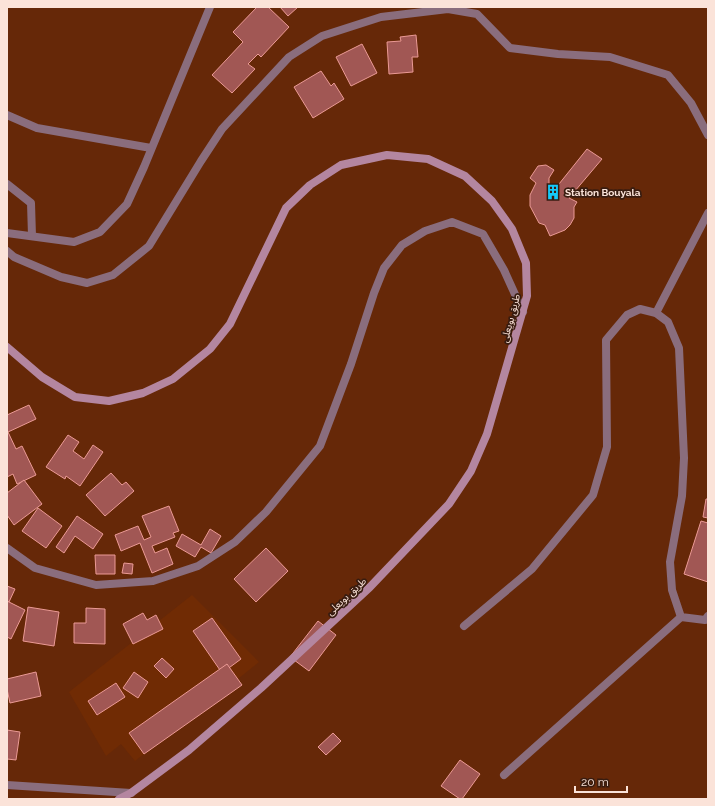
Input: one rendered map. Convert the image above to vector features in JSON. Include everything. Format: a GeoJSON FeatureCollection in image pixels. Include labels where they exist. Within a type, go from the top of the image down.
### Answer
{"type":"FeatureCollection","features":[{"type":"Feature","properties":{"kind":"main road","name":"طريق بويعلى"},"geometry":{"type":"LineString","coordinates":[[7,347],[42,377],[75,396],[109,401],[143,393],[173,379],[210,349],[230,324],[286,208],[310,185],[341,165],[387,155],[428,159],[465,176],[492,201],[512,229],[526,263],[527,296],[487,434],[471,471],[449,504],[370,587],[262,688],[189,750],[119,799]]}},
{"type":"Feature","properties":{"kind":"street"},"geometry":{"type":"LineString","coordinates":[[7,233],[74,242],[100,232],[127,204],[210,7]]}},
{"type":"Feature","properties":{"kind":"street"},"geometry":{"type":"LineString","coordinates":[[7,251],[14,257],[61,277],[87,283],[113,275],[150,246],[201,160],[222,129],[289,58],[322,36],[381,17],[448,9],[477,14],[510,48],[558,54],[610,57],[668,75],[691,104],[708,135]]}},
{"type":"Feature","properties":{"kind":"street"},"geometry":{"type":"LineString","coordinates":[[7,115],[37,128],[151,148]]}},
{"type":"Feature","properties":{"kind":"street"},"geometry":{"type":"LineString","coordinates":[[7,184],[31,203],[32,236]]}},
{"type":"Feature","properties":{"kind":"street"},"geometry":{"type":"LineString","coordinates":[[656,313],[708,213]]}},
{"type":"Feature","properties":{"kind":"street"},"geometry":{"type":"LineString","coordinates":[[7,548],[35,568],[96,585],[153,581],[198,566],[235,542],[266,512],[320,446],[351,364],[374,293],[384,268],[402,245],[425,231],[452,222],[483,234],[504,270],[523,312]]}},
{"type":"Feature","properties":{"kind":"street"},"geometry":{"type":"LineString","coordinates":[[464,626],[532,569],[593,495],[607,447],[606,340],[627,315],[640,309],[656,313],[668,322],[679,348],[684,458],[682,496],[670,562],[672,590],[681,616]]}},
{"type":"Feature","properties":{"kind":"street"},"geometry":{"type":"LineString","coordinates":[[681,616],[704,620],[708,616]]}},
{"type":"Feature","properties":{"kind":"street"},"geometry":{"type":"LineString","coordinates":[[504,775],[681,616]]}},
{"type":"Feature","properties":{"kind":"street"},"geometry":{"type":"LineString","coordinates":[[7,785],[131,792]]}},
{"type":"Feature","properties":{"kind":"shaded area"},"geometry":{"type":"Polygon","coordinates":[[[192,595],[259,662],[135,761],[121,744],[106,756],[69,692],[192,595]]]}},
{"type":"Feature","properties":{"kind":"building"},"geometry":{"type":"Polygon","coordinates":[[[257,7],[268,7],[289,27],[261,57],[258,54],[248,64],[255,69],[232,93],[212,75],[243,42],[233,32],[257,7]]]}},
{"type":"Feature","properties":{"kind":"building"},"geometry":{"type":"Polygon","coordinates":[[[280,7],[298,7],[288,16],[280,7]]]}},
{"type":"Feature","properties":{"kind":"building"},"geometry":{"type":"Polygon","coordinates":[[[416,35],[418,57],[412,57],[413,72],[389,74],[387,42],[401,41],[400,37],[416,35]]]}},
{"type":"Feature","properties":{"kind":"building"},"geometry":{"type":"Polygon","coordinates":[[[362,44],[377,73],[351,86],[336,57],[362,44]]]}},
{"type":"Feature","properties":{"kind":"building"},"geometry":{"type":"Polygon","coordinates":[[[321,71],[331,86],[334,83],[344,99],[313,118],[294,87],[321,71]]]}},
{"type":"Feature","properties":{"kind":"building","name":"Station Bouyala"},"geometry":{"type":"Polygon","coordinates":[[[587,149],[602,159],[569,198],[577,202],[574,207],[574,218],[570,225],[565,230],[550,236],[545,225],[539,223],[530,206],[530,195],[536,183],[530,178],[538,166],[546,165],[554,170],[549,178],[549,184],[555,189],[587,149]]]}},
{"type":"Feature","properties":{"kind":"building"},"geometry":{"type":"Polygon","coordinates":[[[29,405],[36,419],[8,432],[16,449],[22,446],[36,475],[17,484],[13,474],[7,477],[7,415],[29,405]]]}},
{"type":"Feature","properties":{"kind":"building"},"geometry":{"type":"Polygon","coordinates":[[[68,435],[79,442],[73,451],[84,459],[93,445],[103,452],[80,486],[66,476],[65,479],[46,467],[68,435]]]}},
{"type":"Feature","properties":{"kind":"building"},"geometry":{"type":"Polygon","coordinates":[[[111,473],[122,485],[126,482],[134,491],[105,516],[86,495],[111,473]]]}},
{"type":"Feature","properties":{"kind":"building"},"geometry":{"type":"Polygon","coordinates":[[[24,480],[42,504],[14,525],[7,515],[7,493],[24,480]]]}},
{"type":"Feature","properties":{"kind":"building"},"geometry":{"type":"Polygon","coordinates":[[[706,499],[708,499],[708,518],[703,517],[706,499]]]}},
{"type":"Feature","properties":{"kind":"building"},"geometry":{"type":"Polygon","coordinates":[[[169,506],[179,531],[173,533],[175,537],[152,546],[155,553],[167,548],[173,564],[152,573],[140,543],[121,551],[115,535],[138,526],[144,540],[151,537],[142,516],[169,506]]]}},
{"type":"Feature","properties":{"kind":"building"},"geometry":{"type":"Polygon","coordinates":[[[38,508],[62,526],[46,548],[22,531],[38,508]]]}},
{"type":"Feature","properties":{"kind":"building"},"geometry":{"type":"Polygon","coordinates":[[[77,516],[103,534],[93,549],[75,536],[64,553],[56,547],[77,516]]]}},
{"type":"Feature","properties":{"kind":"building"},"geometry":{"type":"Polygon","coordinates":[[[701,521],[708,523],[708,582],[684,574],[701,521]]]}},
{"type":"Feature","properties":{"kind":"building"},"geometry":{"type":"Polygon","coordinates":[[[210,529],[221,536],[211,553],[201,547],[195,557],[176,546],[182,534],[201,545],[210,529]]]}},
{"type":"Feature","properties":{"kind":"building"},"geometry":{"type":"Polygon","coordinates":[[[266,548],[288,571],[256,602],[234,579],[266,548]]]}},
{"type":"Feature","properties":{"kind":"building"},"geometry":{"type":"Polygon","coordinates":[[[95,555],[115,555],[115,574],[96,574],[95,555]]]}},
{"type":"Feature","properties":{"kind":"building"},"geometry":{"type":"Polygon","coordinates":[[[124,563],[133,564],[132,574],[122,573],[124,563]]]}},
{"type":"Feature","properties":{"kind":"building"},"geometry":{"type":"Polygon","coordinates":[[[7,586],[15,589],[9,602],[7,601],[7,586]]]}},
{"type":"Feature","properties":{"kind":"building"},"geometry":{"type":"Polygon","coordinates":[[[7,601],[25,610],[11,639],[7,637],[7,601]]]}},
{"type":"Feature","properties":{"kind":"building"},"geometry":{"type":"Polygon","coordinates":[[[28,607],[59,612],[54,646],[23,641],[28,607]]]}},
{"type":"Feature","properties":{"kind":"building"},"geometry":{"type":"Polygon","coordinates":[[[86,608],[105,609],[105,644],[74,643],[74,623],[86,623],[86,608]]]}},
{"type":"Feature","properties":{"kind":"building"},"geometry":{"type":"Polygon","coordinates":[[[143,613],[147,620],[156,615],[163,629],[133,644],[123,624],[143,613]]]}},
{"type":"Feature","properties":{"kind":"building"},"geometry":{"type":"Polygon","coordinates":[[[212,618],[241,659],[222,673],[193,631],[212,618]]]}},
{"type":"Feature","properties":{"kind":"building"},"geometry":{"type":"Polygon","coordinates":[[[318,621],[336,635],[309,671],[290,657],[318,621]]]}},
{"type":"Feature","properties":{"kind":"building"},"geometry":{"type":"Polygon","coordinates":[[[162,658],[174,669],[166,678],[154,666],[162,658]]]}},
{"type":"Feature","properties":{"kind":"building"},"geometry":{"type":"Polygon","coordinates":[[[227,664],[242,685],[144,754],[129,733],[227,664]]]}},
{"type":"Feature","properties":{"kind":"building"},"geometry":{"type":"Polygon","coordinates":[[[36,672],[41,696],[10,703],[7,689],[7,679],[36,672]]]}},
{"type":"Feature","properties":{"kind":"building"},"geometry":{"type":"Polygon","coordinates":[[[134,672],[148,682],[138,698],[123,688],[134,672]]]}},
{"type":"Feature","properties":{"kind":"building"},"geometry":{"type":"Polygon","coordinates":[[[116,683],[125,697],[97,715],[88,701],[116,683]]]}},
{"type":"Feature","properties":{"kind":"building"},"geometry":{"type":"Polygon","coordinates":[[[7,730],[20,732],[16,760],[7,759],[7,730]]]}},
{"type":"Feature","properties":{"kind":"building"},"geometry":{"type":"Polygon","coordinates":[[[333,733],[341,741],[326,755],[318,747],[333,733]]]}},
{"type":"Feature","properties":{"kind":"building"},"geometry":{"type":"Polygon","coordinates":[[[460,760],[480,774],[462,799],[441,786],[460,760]]]}},
{"type":"Feature","properties":{"kind":"place","name":"Station Bouyala"},"geometry":{"type":"Point","coordinates":[553,192]}}]}
